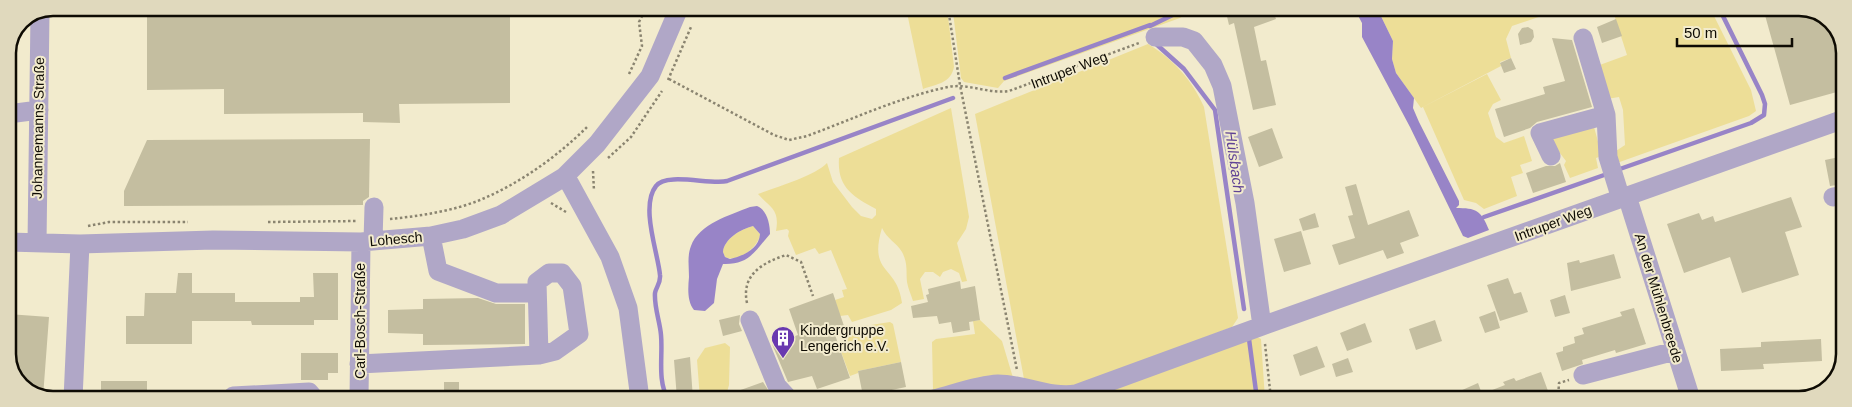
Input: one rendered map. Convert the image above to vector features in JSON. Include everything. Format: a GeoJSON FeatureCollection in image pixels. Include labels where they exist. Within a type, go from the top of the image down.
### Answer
{"type":"FeatureCollection","features":[{"type":"Feature","properties":{"kind":"street","name":"Lohesch"},"geometry":{"type":"LineString","coordinates":[[16,242],[37,243],[83,235],[213,240],[367,242],[431,236],[462,229],[501,215],[564,177],[614,125],[650,76],[676,16]]}},
{"type":"Feature","properties":{"kind":"street","name":"Johannemanns Straße"},"geometry":{"type":"LineString","coordinates":[[37,243],[40,19]]}},
{"type":"Feature","properties":{"kind":"street"},"geometry":{"type":"LineString","coordinates":[[1155,37],[1183,37],[1194,41],[1213,65],[1222,86],[1244,203],[1262,326]]}},
{"type":"Feature","properties":{"kind":"street","name":"An der Mühlenbreede"},"geometry":{"type":"LineString","coordinates":[[1583,38],[1606,115],[1609,164],[1621,192],[1688,391]]}},
{"type":"Feature","properties":{"kind":"street"},"geometry":{"type":"LineString","coordinates":[[16,113],[39,110]]}},
{"type":"Feature","properties":{"kind":"street"},"geometry":{"type":"LineString","coordinates":[[1551,156],[1540,133],[1606,115]]}},
{"type":"Feature","properties":{"kind":"street","name":"Intruper Weg"},"geometry":{"type":"LineString","coordinates":[[1090,391],[1621,192],[1836,122]]}},
{"type":"Feature","properties":{"kind":"street"},"geometry":{"type":"LineString","coordinates":[[564,177],[570,184],[610,257],[628,308],[639,391]]}},
{"type":"Feature","properties":{"kind":"street","name":"Carl-Bosch-Straße"},"geometry":{"type":"LineString","coordinates":[[359,391],[367,242],[373,214]]}},
{"type":"Feature","properties":{"kind":"street"},"geometry":{"type":"LineString","coordinates":[[73,391],[83,235]]}},
{"type":"Feature","properties":{"kind":"street"},"geometry":{"type":"LineString","coordinates":[[431,236],[438,271],[496,293],[537,293]]}},
{"type":"Feature","properties":{"kind":"street"},"geometry":{"type":"LineString","coordinates":[[360,364],[539,355],[555,352],[579,334],[572,286],[562,273],[549,272],[537,282],[539,355]]}},
{"type":"Feature","properties":{"kind":"street"},"geometry":{"type":"LineString","coordinates":[[750,320],[777,386],[782,391]]}},
{"type":"Feature","properties":{"kind":"street"},"geometry":{"type":"LineString","coordinates":[[1583,375],[1675,350]]}},
{"type":"Feature","properties":{"kind":"street","name":"Intruper Weg"},"geometry":{"type":"LineString","coordinates":[[966,391],[998,384],[1020,386],[1039,391]]}},
{"type":"Feature","properties":{"kind":"path"},"geometry":{"type":"LineString","coordinates":[[628,75],[642,46],[639,22],[642,16]]}},
{"type":"Feature","properties":{"kind":"path"},"geometry":{"type":"LineString","coordinates":[[949,16],[960,85],[1020,386]]}},
{"type":"Feature","properties":{"kind":"path"},"geometry":{"type":"LineString","coordinates":[[605,161],[631,137],[669,79],[678,62],[692,22]]}},
{"type":"Feature","properties":{"kind":"path","name":"Intruper Weg"},"geometry":{"type":"LineString","coordinates":[[960,85],[985,92],[1009,92],[1155,37]]}},
{"type":"Feature","properties":{"kind":"path"},"geometry":{"type":"LineString","coordinates":[[669,79],[774,135],[789,140],[806,136],[910,98],[960,85]]}},
{"type":"Feature","properties":{"kind":"path"},"geometry":{"type":"LineString","coordinates":[[265,222],[373,214],[420,216],[480,200],[535,170],[589,125]]}},
{"type":"Feature","properties":{"kind":"path"},"geometry":{"type":"LineString","coordinates":[[594,195],[593,169],[599,165]]}},
{"type":"Feature","properties":{"kind":"path"},"geometry":{"type":"LineString","coordinates":[[545,200],[569,214]]}},
{"type":"Feature","properties":{"kind":"path"},"geometry":{"type":"LineString","coordinates":[[83,235],[109,222],[197,222]]}},
{"type":"Feature","properties":{"kind":"path"},"geometry":{"type":"LineString","coordinates":[[750,320],[746,297],[748,278],[753,272],[782,257],[792,256],[801,262],[813,296]]}},
{"type":"Feature","properties":{"kind":"path"},"geometry":{"type":"LineString","coordinates":[[1262,326],[1270,391]]}},
{"type":"Feature","properties":{"kind":"path"},"geometry":{"type":"LineString","coordinates":[[1559,391],[1559,384],[1583,375]]}},
{"type":"Feature","properties":{"kind":"shaded area"},"geometry":{"type":"Polygon","coordinates":[[[908,16],[948,16],[954,67],[947,80],[923,89],[908,16]]]}},
{"type":"Feature","properties":{"kind":"shaded area"},"geometry":{"type":"Polygon","coordinates":[[[953,16],[1183,16],[1004,81],[998,88],[964,82],[961,78],[953,16]]]}},
{"type":"Feature","properties":{"kind":"shaded area"},"geometry":{"type":"Polygon","coordinates":[[[1358,16],[1381,16],[1393,41],[1392,59],[1396,73],[1414,98],[1413,108],[1419,122],[1459,201],[1459,205],[1456,208],[1473,210],[1480,214],[1489,230],[1468,238],[1463,236],[1410,127],[1362,37],[1362,23],[1358,16]]]}},
{"type":"Feature","properties":{"kind":"shaded area"},"geometry":{"type":"Polygon","coordinates":[[[1381,16],[1541,16],[1512,26],[1506,39],[1511,58],[1500,62],[1501,66],[1421,108],[1396,73],[1392,59],[1393,41],[1381,16]]]}},
{"type":"Feature","properties":{"kind":"shaded area"},"geometry":{"type":"Polygon","coordinates":[[[1615,16],[1714,16],[1751,90],[1756,111],[1749,116],[1614,164],[1613,153],[1625,145],[1623,110],[1619,97],[1607,99],[1597,66],[1627,55],[1615,16]]]}},
{"type":"Feature","properties":{"kind":"shaded area"},"geometry":{"type":"Polygon","coordinates":[[[1148,44],[1181,71],[1194,88],[1204,107],[1238,318],[1232,327],[1070,389],[1024,379],[975,114],[1148,44]]]}},
{"type":"Feature","properties":{"kind":"shaded area"},"geometry":{"type":"Polygon","coordinates":[[[1487,74],[1501,100],[1493,104],[1488,113],[1496,137],[1504,143],[1524,136],[1532,161],[1520,165],[1523,173],[1511,177],[1517,196],[1484,209],[1476,203],[1464,200],[1423,107],[1487,74]]]}},
{"type":"Feature","properties":{"kind":"shaded area"},"geometry":{"type":"Polygon","coordinates":[[[951,108],[969,217],[966,229],[957,243],[967,281],[962,282],[959,273],[951,269],[943,272],[940,277],[933,272],[925,272],[920,279],[924,299],[913,301],[907,284],[904,256],[882,228],[879,243],[881,262],[895,281],[902,303],[891,310],[852,322],[848,315],[840,316],[835,300],[844,297],[842,290],[847,289],[831,250],[819,254],[815,248],[796,255],[788,236],[789,231],[787,229],[776,231],[777,218],[775,213],[758,194],[805,177],[827,163],[833,182],[852,207],[861,216],[872,219],[876,215],[876,209],[860,200],[848,190],[841,176],[839,158],[951,108]]]}},
{"type":"Feature","properties":{"kind":"shaded area"},"geometry":{"type":"Polygon","coordinates":[[[1594,127],[1602,156],[1596,158],[1598,168],[1570,178],[1564,165],[1566,161],[1553,144],[1551,135],[1594,127]]]}},
{"type":"Feature","properties":{"kind":"shaded area"},"geometry":{"type":"Polygon","coordinates":[[[757,206],[766,214],[770,234],[751,256],[732,264],[723,264],[717,279],[714,303],[705,311],[694,310],[690,303],[688,286],[690,250],[695,238],[716,221],[757,206]],[[753,226],[738,232],[726,243],[723,252],[725,257],[730,259],[750,251],[757,244],[760,234],[753,226]]]}},
{"type":"Feature","properties":{"kind":"shaded area"},"geometry":{"type":"Polygon","coordinates":[[[753,226],[760,234],[752,249],[736,258],[725,257],[723,252],[726,243],[738,232],[753,226]]]}},
{"type":"Feature","properties":{"kind":"shaded area"},"geometry":{"type":"Polygon","coordinates":[[[980,320],[1002,341],[1014,381],[933,390],[932,342],[936,339],[975,334],[973,321],[980,320]]]}},
{"type":"Feature","properties":{"kind":"shaded area"},"geometry":{"type":"Polygon","coordinates":[[[890,322],[893,324],[901,362],[858,371],[858,373],[850,376],[840,349],[848,343],[845,329],[890,322]]]}},
{"type":"Feature","properties":{"kind":"shaded area"},"geometry":{"type":"Polygon","coordinates":[[[1257,337],[1261,339],[1264,391],[1108,391],[1257,337]]]}},
{"type":"Feature","properties":{"kind":"shaded area"},"geometry":{"type":"Polygon","coordinates":[[[725,343],[730,347],[727,391],[699,391],[697,360],[705,348],[725,343]]]}},
{"type":"Feature","properties":{"kind":"building"},"geometry":{"type":"Polygon","coordinates":[[[147,16],[510,16],[510,103],[399,104],[400,123],[363,122],[363,113],[224,114],[224,89],[147,90],[147,16]]]}},
{"type":"Feature","properties":{"kind":"building"},"geometry":{"type":"Polygon","coordinates":[[[1227,16],[1275,16],[1276,19],[1254,27],[1261,61],[1266,60],[1276,105],[1253,110],[1234,23],[1229,25],[1227,16]]]}},
{"type":"Feature","properties":{"kind":"building"},"geometry":{"type":"Polygon","coordinates":[[[1765,16],[1798,16],[1813,19],[1826,29],[1833,39],[1836,51],[1836,92],[1790,105],[1765,16]]]}},
{"type":"Feature","properties":{"kind":"building"},"geometry":{"type":"Polygon","coordinates":[[[1616,19],[1622,36],[1602,43],[1597,27],[1616,19]]]}},
{"type":"Feature","properties":{"kind":"building"},"geometry":{"type":"Polygon","coordinates":[[[1528,27],[1533,30],[1534,37],[1531,42],[1520,45],[1518,34],[1522,28],[1528,27]]]}},
{"type":"Feature","properties":{"kind":"building"},"geometry":{"type":"Polygon","coordinates":[[[1552,38],[1572,40],[1592,107],[1537,122],[1530,128],[1504,137],[1495,109],[1545,94],[1543,87],[1565,81],[1552,38]]]}},
{"type":"Feature","properties":{"kind":"building"},"geometry":{"type":"Polygon","coordinates":[[[1511,58],[1516,69],[1504,73],[1500,63],[1511,58]]]}},
{"type":"Feature","properties":{"kind":"building"},"geometry":{"type":"Polygon","coordinates":[[[1272,128],[1283,158],[1259,167],[1248,137],[1272,128]]]}},
{"type":"Feature","properties":{"kind":"building"},"geometry":{"type":"Polygon","coordinates":[[[370,139],[369,197],[363,201],[363,205],[124,206],[124,191],[147,140],[370,139]]]}},
{"type":"Feature","properties":{"kind":"building"},"geometry":{"type":"Polygon","coordinates":[[[1836,158],[1836,185],[1830,186],[1825,160],[1836,158]]]}},
{"type":"Feature","properties":{"kind":"building"},"geometry":{"type":"Polygon","coordinates":[[[1560,163],[1566,182],[1533,193],[1526,173],[1560,163]]]}},
{"type":"Feature","properties":{"kind":"building"},"geometry":{"type":"Polygon","coordinates":[[[1356,184],[1368,225],[1409,210],[1419,236],[1400,243],[1404,253],[1387,259],[1383,250],[1339,265],[1332,245],[1355,238],[1348,216],[1353,215],[1345,187],[1356,184]]]}},
{"type":"Feature","properties":{"kind":"building"},"geometry":{"type":"Polygon","coordinates":[[[1791,197],[1802,227],[1785,232],[1799,275],[1742,293],[1730,257],[1684,273],[1667,224],[1699,213],[1702,220],[1713,216],[1715,222],[1791,197]]]}},
{"type":"Feature","properties":{"kind":"building"},"geometry":{"type":"Polygon","coordinates":[[[1315,213],[1319,227],[1303,231],[1299,219],[1315,213]]]}},
{"type":"Feature","properties":{"kind":"building"},"geometry":{"type":"Polygon","coordinates":[[[1301,231],[1311,264],[1284,272],[1274,239],[1301,231]]]}},
{"type":"Feature","properties":{"kind":"building"},"geometry":{"type":"Polygon","coordinates":[[[1614,254],[1621,278],[1571,291],[1567,263],[1579,260],[1580,263],[1614,254]]]}},
{"type":"Feature","properties":{"kind":"building"},"geometry":{"type":"Polygon","coordinates":[[[178,273],[192,273],[192,293],[235,293],[235,302],[300,302],[300,297],[314,297],[313,273],[338,273],[338,320],[314,320],[314,325],[252,325],[251,321],[192,321],[192,344],[126,344],[126,316],[144,316],[145,293],[176,293],[178,273]]]}},
{"type":"Feature","properties":{"kind":"building"},"geometry":{"type":"Polygon","coordinates":[[[1508,278],[1514,294],[1521,292],[1528,312],[1500,321],[1487,285],[1508,278]]]}},
{"type":"Feature","properties":{"kind":"building"},"geometry":{"type":"Polygon","coordinates":[[[960,281],[961,289],[975,286],[980,320],[969,322],[970,330],[953,333],[951,322],[939,324],[937,316],[913,318],[911,306],[928,302],[926,295],[929,294],[928,289],[960,281]]]}},
{"type":"Feature","properties":{"kind":"building"},"geometry":{"type":"Polygon","coordinates":[[[833,293],[845,329],[834,332],[850,378],[817,389],[812,376],[788,382],[772,344],[798,335],[789,309],[833,293]]]}},
{"type":"Feature","properties":{"kind":"building"},"geometry":{"type":"Polygon","coordinates":[[[1565,295],[1570,313],[1555,317],[1550,300],[1565,295]]]}},
{"type":"Feature","properties":{"kind":"building"},"geometry":{"type":"Polygon","coordinates":[[[478,298],[496,304],[525,304],[525,344],[423,345],[423,334],[388,333],[388,310],[423,309],[423,299],[478,298]]]}},
{"type":"Feature","properties":{"kind":"building"},"geometry":{"type":"Polygon","coordinates":[[[1634,308],[1646,344],[1616,353],[1615,350],[1582,360],[1583,364],[1562,371],[1556,353],[1563,351],[1563,347],[1575,343],[1574,337],[1584,334],[1582,328],[1622,316],[1620,312],[1634,308]]]}},
{"type":"Feature","properties":{"kind":"building"},"geometry":{"type":"Polygon","coordinates":[[[1495,311],[1500,328],[1485,333],[1479,317],[1495,311]]]}},
{"type":"Feature","properties":{"kind":"building"},"geometry":{"type":"Polygon","coordinates":[[[16,315],[49,317],[44,389],[29,381],[19,368],[16,356],[16,315]]]}},
{"type":"Feature","properties":{"kind":"building"},"geometry":{"type":"Polygon","coordinates":[[[740,315],[739,324],[742,331],[723,336],[719,320],[740,315]]]}},
{"type":"Feature","properties":{"kind":"building"},"geometry":{"type":"Polygon","coordinates":[[[1435,320],[1442,341],[1416,350],[1409,329],[1435,320]]]}},
{"type":"Feature","properties":{"kind":"building"},"geometry":{"type":"Polygon","coordinates":[[[1365,323],[1372,342],[1347,351],[1340,333],[1365,323]]]}},
{"type":"Feature","properties":{"kind":"building"},"geometry":{"type":"Polygon","coordinates":[[[1821,339],[1822,361],[1763,364],[1764,369],[1721,371],[1720,349],[1761,347],[1761,342],[1821,339]]]}},
{"type":"Feature","properties":{"kind":"building"},"geometry":{"type":"Polygon","coordinates":[[[1317,346],[1325,367],[1300,376],[1293,355],[1317,346]]]}},
{"type":"Feature","properties":{"kind":"building"},"geometry":{"type":"Polygon","coordinates":[[[301,353],[338,353],[338,373],[328,373],[328,380],[301,380],[301,353]]]}},
{"type":"Feature","properties":{"kind":"building"},"geometry":{"type":"Polygon","coordinates":[[[690,357],[692,391],[676,391],[674,360],[690,357]]]}},
{"type":"Feature","properties":{"kind":"building"},"geometry":{"type":"Polygon","coordinates":[[[1348,358],[1353,372],[1336,377],[1332,364],[1348,358]]]}},
{"type":"Feature","properties":{"kind":"building"},"geometry":{"type":"Polygon","coordinates":[[[901,362],[906,387],[887,391],[862,391],[858,371],[901,362]]]}},
{"type":"Feature","properties":{"kind":"building"},"geometry":{"type":"Polygon","coordinates":[[[1541,372],[1548,391],[1490,391],[1505,385],[1503,382],[1514,378],[1516,381],[1541,372]]]}},
{"type":"Feature","properties":{"kind":"building"},"geometry":{"type":"Polygon","coordinates":[[[101,381],[147,381],[147,391],[101,391],[101,381]]]}},
{"type":"Feature","properties":{"kind":"building"},"geometry":{"type":"Polygon","coordinates":[[[444,382],[459,382],[459,391],[444,391],[444,382]]]}},
{"type":"Feature","properties":{"kind":"building"},"geometry":{"type":"Polygon","coordinates":[[[763,382],[769,391],[738,391],[763,382]]]}},
{"type":"Feature","properties":{"kind":"building"},"geometry":{"type":"Polygon","coordinates":[[[1478,383],[1481,391],[1460,391],[1478,383]]]}},
{"type":"Feature","properties":{"kind":"waterway","name":"Hülsbach"},"geometry":{"type":"LineString","coordinates":[[1150,26],[1171,16]]}},
{"type":"Feature","properties":{"kind":"waterway"},"geometry":{"type":"LineString","coordinates":[[1617,170],[1751,123],[1764,115],[1765,104],[1762,95],[1723,16]]}},
{"type":"Feature","properties":{"kind":"waterway"},"geometry":{"type":"LineString","coordinates":[[1005,78],[1150,25]]}},
{"type":"Feature","properties":{"kind":"waterway","name":"Hülsbach"},"geometry":{"type":"LineString","coordinates":[[1155,43],[1184,69],[1215,110],[1244,309]]}},
{"type":"Feature","properties":{"kind":"waterway"},"geometry":{"type":"LineString","coordinates":[[665,391],[661,376],[661,335],[655,298],[660,275],[650,217],[651,195],[656,186],[661,182],[679,179],[727,181],[953,98]]}},
{"type":"Feature","properties":{"kind":"waterway"},"geometry":{"type":"LineString","coordinates":[[1484,217],[1607,174]]}},
{"type":"Feature","properties":{"kind":"waterway","name":"Hülsbach"},"geometry":{"type":"LineString","coordinates":[[1249,339],[1256,391]]}},
{"type":"Feature","properties":{"kind":"place","name":"Kindergruppe Lengerich e.V."},"geometry":{"type":"Point","coordinates":[783,359]}}]}
